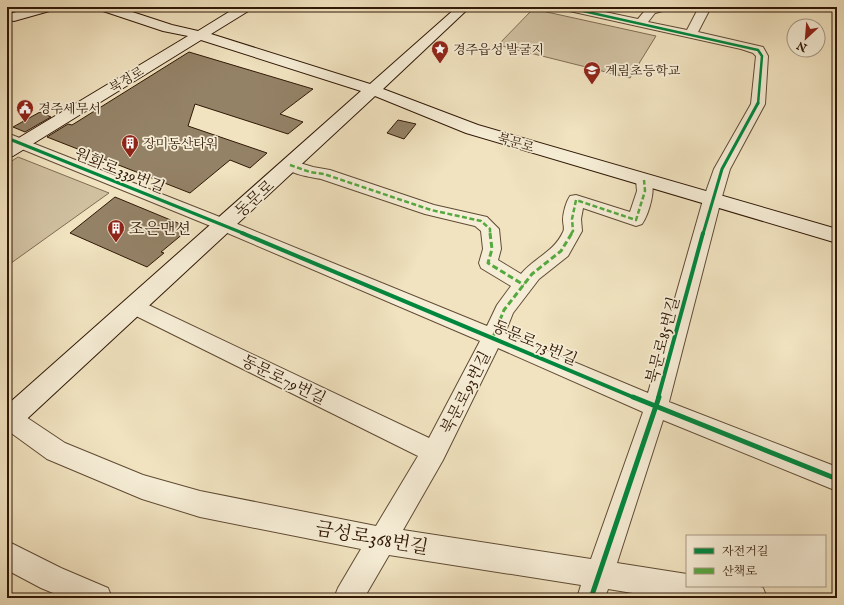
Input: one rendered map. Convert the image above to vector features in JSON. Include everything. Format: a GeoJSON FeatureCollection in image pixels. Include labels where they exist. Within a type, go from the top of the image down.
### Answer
{"type":"FeatureCollection","features":[{"type":"Feature","properties":{"kind":"street"},"geometry":{"type":"LineString","coordinates":[[9,17],[27,7]]}},
{"type":"Feature","properties":{"kind":"street"},"geometry":{"type":"LineString","coordinates":[[9,17],[38,7]]}},
{"type":"Feature","properties":{"kind":"street"},"geometry":{"type":"LineString","coordinates":[[9,17],[49,7]]}},
{"type":"Feature","properties":{"kind":"street","name":"북문로"},"geometry":{"type":"LineString","coordinates":[[104,7],[168,28],[199,35],[373,90],[472,128],[837,236]]}},
{"type":"Feature","properties":{"kind":"street","name":"북문로"},"geometry":{"type":"LineString","coordinates":[[121,7],[175,23],[199,35]]}},
{"type":"Feature","properties":{"kind":"street","name":"북정로"},"geometry":{"type":"LineString","coordinates":[[12,145],[246,7]]}},
{"type":"Feature","properties":{"kind":"street","name":"동문로"},"geometry":{"type":"LineString","coordinates":[[8,420],[464,7]]}},
{"type":"Feature","properties":{"kind":"street","name":"북문로85번길"},"geometry":{"type":"LineString","coordinates":[[565,7],[601,11],[641,23],[758,50],[762,56],[758,104],[722,169],[712,200],[656,407],[595,586]]}},
{"type":"Feature","properties":{"kind":"street"},"geometry":{"type":"LineString","coordinates":[[641,23],[651,10],[666,7]]}},
{"type":"Feature","properties":{"kind":"street"},"geometry":{"type":"LineString","coordinates":[[691,34],[705,7]]}},
{"type":"Feature","properties":{"kind":"street","name":"원화로339번길"},"geometry":{"type":"LineString","coordinates":[[12,145],[224,225]]}},
{"type":"Feature","properties":{"kind":"street"},"geometry":{"type":"LineString","coordinates":[[290,164],[310,172],[324,174],[431,210],[480,221],[490,229],[492,249],[488,263],[524,285]]}},
{"type":"Feature","properties":{"kind":"street","name":"북문로93번길"},"geometry":{"type":"LineString","coordinates":[[348,598],[434,452],[493,336],[504,310],[532,274],[561,251],[573,231],[572,218],[576,200],[636,220],[645,191],[644,180]]}},
{"type":"Feature","properties":{"kind":"street","name":"동문로73번길"},"geometry":{"type":"LineString","coordinates":[[224,225],[493,336],[656,407],[837,479]]}},
{"type":"Feature","properties":{"kind":"street","name":"동문로79번길"},"geometry":{"type":"LineString","coordinates":[[133,306],[434,452]]}},
{"type":"Feature","properties":{"kind":"street","name":"금성로368번길"},"geometry":{"type":"LineString","coordinates":[[8,420],[56,451],[142,487],[200,504],[381,540],[595,586],[752,598]]}},
{"type":"Feature","properties":{"kind":"street"},"geometry":{"type":"LineString","coordinates":[[7,555],[51,578],[98,598]]}},
{"type":"Feature","properties":{"kind":"shaded area"},"geometry":{"type":"Polygon","coordinates":[[[533,9],[656,36],[630,78],[498,45],[533,9]]]}},
{"type":"Feature","properties":{"kind":"shaded area"},"geometry":{"type":"Polygon","coordinates":[[[18,157],[109,193],[7,266],[7,164],[18,157]]]}},
{"type":"Feature","properties":{"kind":"building"},"geometry":{"type":"Polygon","coordinates":[[[189,52],[313,89],[280,114],[303,122],[288,134],[195,104],[188,126],[267,153],[250,168],[230,160],[190,193],[47,137],[68,124],[72,125],[189,52]]]}},
{"type":"Feature","properties":{"kind":"building"},"geometry":{"type":"Polygon","coordinates":[[[40,112],[51,117],[25,132],[13,127],[40,112]]]}},
{"type":"Feature","properties":{"kind":"building"},"geometry":{"type":"Polygon","coordinates":[[[398,120],[416,124],[404,139],[387,133],[398,120]]]}},
{"type":"Feature","properties":{"kind":"building"},"geometry":{"type":"Polygon","coordinates":[[[115,197],[190,228],[161,252],[164,253],[147,267],[70,233],[115,197]]]}},
{"type":"Feature","properties":{"kind":"marked path"},"geometry":{"type":"LineString","coordinates":[[290,165],[310,172],[324,174],[431,210],[481,221],[490,229],[492,249],[488,263],[524,285]]}},
{"type":"Feature","properties":{"kind":"marked path"},"geometry":{"type":"LineString","coordinates":[[493,337],[504,310],[532,274],[561,251],[573,231],[572,219],[576,200],[636,220],[645,191],[644,180]]}},
{"type":"Feature","properties":{"kind":"cycle path"},"geometry":{"type":"LineString","coordinates":[[565,7],[744,46],[758,50],[762,56],[758,104],[722,169],[712,200],[656,407],[591,598]]}},
{"type":"Feature","properties":{"kind":"cycle path"},"geometry":{"type":"LineString","coordinates":[[7,138],[224,225],[493,337],[656,407],[837,479]]}},
{"type":"Feature","properties":{"kind":"place","name":"경주읍성 발굴지"},"geometry":{"type":"Point","coordinates":[440,64]}},
{"type":"Feature","properties":{"kind":"place","name":"계림초등학교"},"geometry":{"type":"Point","coordinates":[592,85]}},
{"type":"Feature","properties":{"kind":"place","name":"경주세무서"},"geometry":{"type":"Point","coordinates":[25,123]}},
{"type":"Feature","properties":{"kind":"place","name":"장미동산타워"},"geometry":{"type":"Point","coordinates":[130,158]}},
{"type":"Feature","properties":{"kind":"place","name":"조은맨션"},"geometry":{"type":"Point","coordinates":[116,243]}}]}
